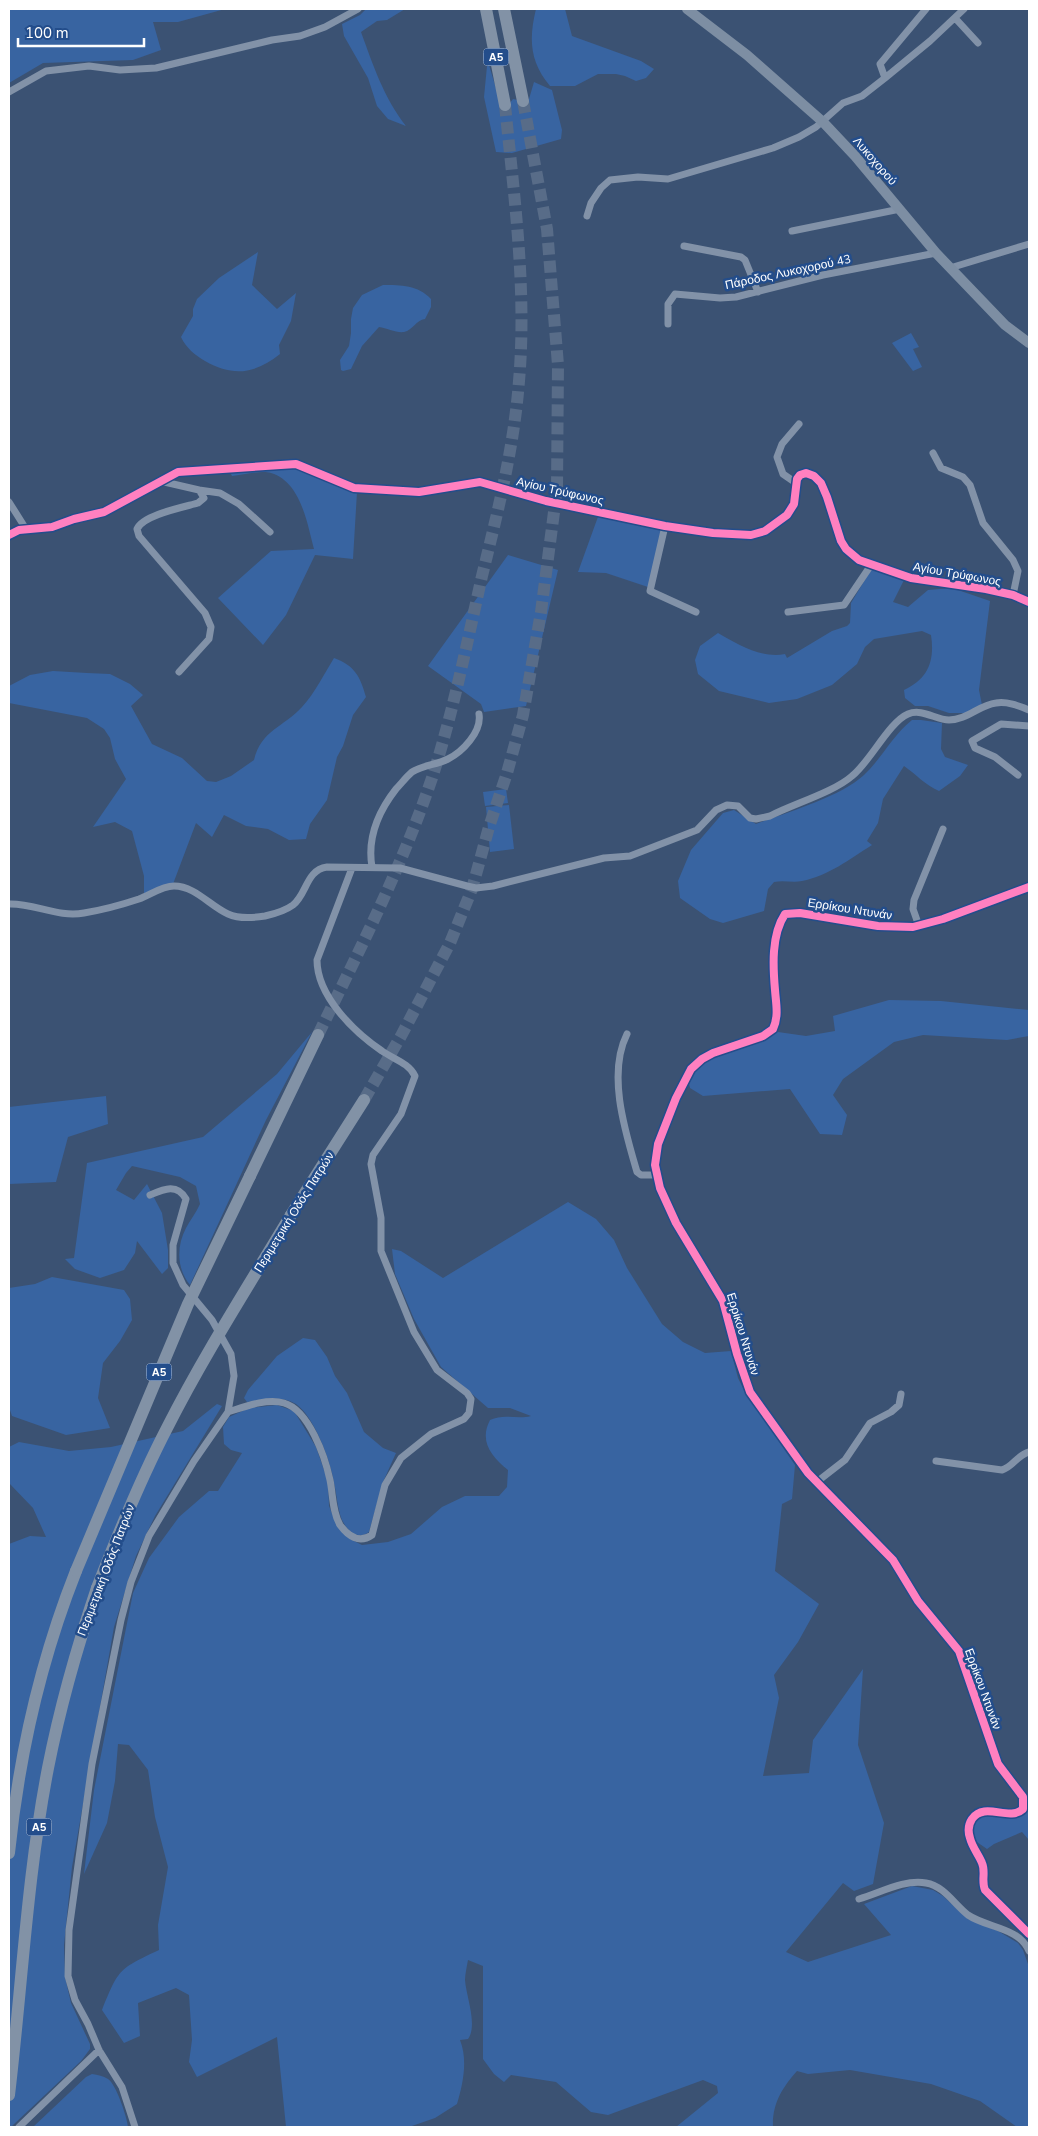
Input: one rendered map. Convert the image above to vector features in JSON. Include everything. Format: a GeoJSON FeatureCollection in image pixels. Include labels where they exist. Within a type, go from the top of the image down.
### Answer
{"type":"FeatureCollection","features":[{"type":"Feature","properties":{"kind":"highway","name":"Α5"},"geometry":{"type":"LineString","coordinates":[[486,9],[505,105]]}},
{"type":"Feature","properties":{"kind":"highway","name":"Α5"},"geometry":{"type":"LineString","coordinates":[[504,9],[523,100]]}},
{"type":"Feature","properties":{"kind":"highway","name":"Α5"},"geometry":{"type":"LineString","coordinates":[[9,1853],[18,1778],[32,1704],[56,1625],[76,1571],[188,1304],[318,1036]]}},
{"type":"Feature","properties":{"kind":"highway","name":"Περιμετρική Οδός Πατρών"},"geometry":{"type":"LineString","coordinates":[[9,2095],[29,1898],[48,1768],[77,1648],[97,1588],[135,1495],[166,1429],[229,1317],[364,1100]]}},
{"type":"Feature","properties":{"kind":"street"},"geometry":{"type":"LineString","coordinates":[[9,92],[46,71],[89,66],[120,70],[156,68],[272,40],[300,36],[325,27],[358,9]]}},
{"type":"Feature","properties":{"kind":"street","name":"Λυκοχορού"},"geometry":{"type":"LineString","coordinates":[[687,9],[747,55],[823,122],[855,156],[936,253],[1005,325],[1029,343]]}},
{"type":"Feature","properties":{"kind":"street"},"geometry":{"type":"LineString","coordinates":[[885,78],[880,64],[926,9]]}},
{"type":"Feature","properties":{"kind":"street"},"geometry":{"type":"LineString","coordinates":[[587,216],[591,203],[601,188],[610,180],[638,177],[668,179],[773,148],[799,137],[823,122],[843,103],[862,96],[930,41],[964,9]]}},
{"type":"Feature","properties":{"kind":"street"},"geometry":{"type":"LineString","coordinates":[[955,18],[978,43]]}},
{"type":"Feature","properties":{"kind":"street"},"geometry":{"type":"LineString","coordinates":[[792,231],[900,209]]}},
{"type":"Feature","properties":{"kind":"street"},"geometry":{"type":"LineString","coordinates":[[950,268],[1029,244]]}},
{"type":"Feature","properties":{"kind":"street"},"geometry":{"type":"LineString","coordinates":[[684,246],[741,257],[745,260],[758,292]]}},
{"type":"Feature","properties":{"kind":"street","name":"Πάροδος Λυκοχορού 43"},"geometry":{"type":"LineString","coordinates":[[668,324],[668,304],[675,294],[726,298],[758,292],[823,275],[936,253]]}},
{"type":"Feature","properties":{"kind":"street"},"geometry":{"type":"LineString","coordinates":[[796,483],[783,474],[777,457],[782,444],[800,424]]}},
{"type":"Feature","properties":{"kind":"street"},"geometry":{"type":"LineString","coordinates":[[933,452],[941,468],[970,484],[983,523],[1013,560],[1018,571],[1013,595]]}},
{"type":"Feature","properties":{"kind":"street","name":"Αγίου Τρύφωνος"},"geometry":{"type":"LineString","coordinates":[[9,535],[26,529],[52,527],[74,519],[104,512],[178,472],[296,464],[354,488],[419,492],[480,482],[546,501],[665,526],[728,534],[761,533],[778,523],[791,510],[794,504],[798,477],[803,474],[810,474],[816,478],[826,493],[841,541],[854,556],[871,565],[922,580],[986,589],[1013,595],[1029,602]]}},
{"type":"Feature","properties":{"kind":"street"},"geometry":{"type":"LineString","coordinates":[[160,481],[220,493],[239,504],[270,532]]}},
{"type":"Feature","properties":{"kind":"street"},"geometry":{"type":"LineString","coordinates":[[179,672],[209,639],[210,622],[205,612],[139,536],[137,531],[139,524],[148,519],[198,503],[204,498],[199,490]]}},
{"type":"Feature","properties":{"kind":"street"},"geometry":{"type":"LineString","coordinates":[[9,502],[26,529]]}},
{"type":"Feature","properties":{"kind":"street"},"geometry":{"type":"LineString","coordinates":[[665,526],[650,591],[696,612]]}},
{"type":"Feature","properties":{"kind":"street"},"geometry":{"type":"LineString","coordinates":[[788,612],[844,605],[871,565]]}},
{"type":"Feature","properties":{"kind":"street"},"geometry":{"type":"LineString","coordinates":[[9,904],[76,914],[138,899],[175,886],[188,889],[227,913],[242,917],[254,917],[275,914],[292,906],[310,877],[322,868],[405,868],[453,883],[483,888],[604,858],[630,856],[698,830],[716,810],[727,805],[738,806],[750,818],[763,819],[844,782],[856,773],[894,727],[908,714],[922,714],[949,720],[963,717],[991,704],[1000,703],[1029,710]]}},
{"type":"Feature","properties":{"kind":"street"},"geometry":{"type":"LineString","coordinates":[[372,867],[371,850],[374,831],[379,816],[388,801],[411,773],[446,760],[458,752],[476,730],[479,714]]}},
{"type":"Feature","properties":{"kind":"street"},"geometry":{"type":"LineString","coordinates":[[1018,775],[994,757],[974,748],[972,741],[1001,724],[1029,726]]}},
{"type":"Feature","properties":{"kind":"street"},"geometry":{"type":"LineString","coordinates":[[919,926],[913,909],[914,900],[943,829]]}},
{"type":"Feature","properties":{"kind":"street"},"geometry":{"type":"LineString","coordinates":[[228,1412],[252,1404],[283,1402],[294,1407],[304,1418],[319,1446],[330,1480],[333,1506],[340,1524],[350,1536],[358,1540],[372,1535],[385,1485],[402,1458],[431,1434],[464,1419],[470,1413],[471,1399],[467,1393],[437,1370],[414,1332],[381,1251],[381,1218],[371,1164],[374,1155],[401,1114],[415,1076],[412,1069],[381,1050],[338,1010],[326,993],[317,972],[317,960],[352,868]]}},
{"type":"Feature","properties":{"kind":"street","name":"Ερρίκου Ντυνάν"},"geometry":{"type":"LineString","coordinates":[[1029,887],[919,926],[878,926],[800,913],[785,914],[774,948],[777,1014],[773,1029],[763,1036],[708,1055],[691,1069],[680,1089],[655,1155],[656,1176],[664,1199],[676,1224],[723,1301],[737,1354],[750,1392],[803,1466],[893,1560],[918,1600],[950,1638],[964,1661],[998,1764],[1022,1794],[1025,1803],[1024,1809],[1017,1813],[983,1812],[978,1814],[969,1825],[970,1839],[982,1864],[985,1890],[1029,1934]]}},
{"type":"Feature","properties":{"kind":"street"},"geometry":{"type":"LineString","coordinates":[[627,1034],[620,1046],[618,1078],[627,1138],[637,1172],[641,1175],[656,1176]]}},
{"type":"Feature","properties":{"kind":"street"},"geometry":{"type":"LineString","coordinates":[[135,2127],[122,2087],[99,2050],[75,2000],[68,1976],[69,1930],[92,1764],[121,1620],[131,1582],[149,1536],[194,1461],[228,1412],[234,1376],[231,1354],[212,1320],[183,1285],[173,1263],[173,1245],[186,1199],[182,1192],[175,1188],[165,1189],[150,1195]]}},
{"type":"Feature","properties":{"kind":"street"},"geometry":{"type":"LineString","coordinates":[[818,1481],[845,1460],[870,1423],[891,1412],[899,1405],[901,1394]]}},
{"type":"Feature","properties":{"kind":"street"},"geometry":{"type":"LineString","coordinates":[[936,1461],[1002,1470],[1009,1467],[1019,1456],[1029,1452]]}},
{"type":"Feature","properties":{"kind":"street"},"geometry":{"type":"LineString","coordinates":[[859,1899],[903,1884],[927,1883],[947,1894],[976,1919],[1002,1928],[1015,1936],[1029,1951]]}},
{"type":"Feature","properties":{"kind":"street"},"geometry":{"type":"LineString","coordinates":[[19,2127],[99,2050]]}},
{"type":"Feature","properties":{"kind":"shaded area"},"geometry":{"type":"Polygon","coordinates":[[[9,9],[225,9],[178,22],[153,22],[161,50],[133,60],[43,63],[9,83],[9,9]]]}},
{"type":"Feature","properties":{"kind":"shaded area"},"geometry":{"type":"Polygon","coordinates":[[[366,9],[405,9],[387,20],[377,21],[361,32],[385,93],[406,126],[388,119],[377,106],[368,78],[344,36],[342,24],[360,15],[366,9]]]}},
{"type":"Feature","properties":{"kind":"shaded area"},"geometry":{"type":"Polygon","coordinates":[[[536,9],[565,9],[572,36],[641,61],[654,69],[646,78],[636,81],[616,74],[598,74],[575,86],[550,86],[538,67],[532,49],[532,30],[536,9]]]}},
{"type":"Feature","properties":{"kind":"shaded area"},"geometry":{"type":"Polygon","coordinates":[[[489,65],[498,95],[509,104],[513,99],[529,99],[534,82],[552,90],[562,130],[561,139],[512,153],[496,152],[484,97],[487,66],[489,65]]]}},
{"type":"Feature","properties":{"kind":"shaded area"},"geometry":{"type":"Polygon","coordinates":[[[258,252],[252,285],[277,309],[296,293],[291,321],[279,345],[280,354],[262,366],[244,371],[234,371],[215,366],[188,348],[181,337],[193,316],[193,309],[197,299],[219,278],[258,252]]]}},
{"type":"Feature","properties":{"kind":"shaded area"},"geometry":{"type":"Polygon","coordinates":[[[383,285],[415,288],[431,299],[431,307],[425,319],[419,321],[407,331],[398,332],[379,327],[362,346],[351,369],[343,371],[341,370],[340,360],[349,346],[353,308],[362,295],[383,285]]]}},
{"type":"Feature","properties":{"kind":"shaded area"},"geometry":{"type":"Polygon","coordinates":[[[911,333],[919,347],[913,349],[922,367],[913,371],[892,343],[911,333]]]}},
{"type":"Feature","properties":{"kind":"shaded area"},"geometry":{"type":"Polygon","coordinates":[[[296,467],[357,492],[353,559],[315,555],[286,615],[263,645],[218,598],[271,551],[314,549],[301,505],[289,485],[281,478],[267,472],[232,476],[229,470],[296,467]]]}},
{"type":"Feature","properties":{"kind":"shaded area"},"geometry":{"type":"Polygon","coordinates":[[[599,514],[663,527],[648,587],[606,573],[578,572],[599,514]]]}},
{"type":"Feature","properties":{"kind":"shaded area"},"geometry":{"type":"Polygon","coordinates":[[[508,555],[558,570],[526,706],[484,712],[481,704],[428,666],[508,555]]]}},
{"type":"Feature","properties":{"kind":"shaded area"},"geometry":{"type":"Polygon","coordinates":[[[872,568],[904,580],[893,602],[908,607],[928,590],[952,588],[990,601],[979,690],[982,705],[966,713],[949,713],[928,706],[915,706],[905,698],[904,690],[912,686],[924,675],[931,661],[931,635],[922,631],[874,639],[865,647],[857,664],[832,685],[797,699],[769,703],[719,691],[698,674],[695,660],[700,646],[718,633],[750,650],[776,655],[785,654],[787,658],[832,631],[847,626],[850,623],[851,603],[872,568]]]}},
{"type":"Feature","properties":{"kind":"shaded area"},"geometry":{"type":"Polygon","coordinates":[[[334,658],[352,668],[359,678],[366,697],[353,715],[343,746],[337,757],[327,800],[310,824],[306,839],[289,840],[268,829],[246,826],[224,815],[212,837],[196,823],[173,884],[144,894],[144,876],[132,831],[115,822],[93,827],[126,779],[115,759],[110,738],[104,729],[87,718],[9,703],[9,686],[30,675],[53,671],[110,674],[130,684],[143,695],[131,706],[152,744],[182,758],[207,781],[216,782],[231,776],[254,760],[257,750],[268,735],[307,702],[334,658]]]}},
{"type":"Feature","properties":{"kind":"shaded area"},"geometry":{"type":"Polygon","coordinates":[[[912,720],[942,723],[941,749],[945,757],[968,765],[960,776],[939,791],[925,783],[904,766],[883,799],[878,823],[867,841],[872,845],[838,866],[812,879],[799,882],[774,882],[768,889],[764,911],[723,923],[710,919],[680,898],[678,881],[691,850],[723,813],[734,810],[756,824],[828,797],[854,783],[864,775],[912,720]]]}},
{"type":"Feature","properties":{"kind":"shaded area"},"geometry":{"type":"Polygon","coordinates":[[[506,789],[508,803],[485,806],[483,792],[506,789]]]}},
{"type":"Feature","properties":{"kind":"shaded area"},"geometry":{"type":"Polygon","coordinates":[[[509,805],[514,849],[490,852],[486,807],[509,805]]]}},
{"type":"Feature","properties":{"kind":"shaded area"},"geometry":{"type":"Polygon","coordinates":[[[889,1000],[941,1001],[1029,1010],[1029,1036],[1007,1040],[923,1035],[894,1042],[843,1079],[833,1095],[847,1115],[842,1135],[820,1134],[790,1089],[703,1096],[690,1088],[689,1084],[692,1073],[700,1063],[720,1053],[778,1032],[806,1036],[835,1031],[833,1016],[889,1000]]]}},
{"type":"Feature","properties":{"kind":"shaded area"},"geometry":{"type":"Polygon","coordinates":[[[312,1032],[266,1120],[190,1285],[182,1272],[179,1250],[183,1235],[200,1204],[196,1186],[180,1177],[132,1166],[116,1190],[134,1200],[147,1184],[162,1213],[168,1250],[168,1268],[162,1274],[137,1241],[135,1253],[124,1270],[100,1278],[75,1269],[65,1259],[74,1258],[87,1163],[203,1137],[277,1074],[312,1032]]]}},
{"type":"Feature","properties":{"kind":"shaded area"},"geometry":{"type":"Polygon","coordinates":[[[106,1096],[108,1124],[68,1137],[56,1182],[9,1184],[9,1107],[106,1096]]]}},
{"type":"Feature","properties":{"kind":"shaded area"},"geometry":{"type":"Polygon","coordinates":[[[568,1202],[596,1219],[614,1240],[627,1268],[662,1324],[683,1342],[705,1353],[731,1351],[738,1378],[745,1392],[795,1465],[792,1499],[782,1504],[775,1571],[819,1604],[798,1642],[774,1675],[779,1698],[763,1776],[809,1773],[813,1740],[863,1669],[858,1745],[884,1823],[873,1884],[854,1891],[843,1883],[786,1952],[808,1962],[891,1935],[864,1904],[912,1886],[933,1890],[943,1896],[968,1919],[998,1931],[1018,1943],[1023,1950],[1029,1967],[1029,2127],[1017,2127],[980,2101],[931,2084],[850,2070],[808,2074],[797,2071],[776,2104],[773,2127],[676,2127],[718,2093],[717,2086],[703,2080],[608,2115],[591,2112],[556,2082],[511,2075],[504,2082],[494,2074],[483,2059],[483,1966],[468,1960],[465,1980],[472,2026],[468,2039],[460,2040],[464,2064],[463,2080],[457,2104],[435,2118],[409,2127],[286,2127],[277,2037],[197,2077],[189,2062],[192,2040],[189,1995],[176,1988],[138,2003],[140,2036],[124,2043],[102,2010],[112,1986],[122,1971],[136,1961],[159,1950],[158,1925],[168,1867],[155,1817],[148,1770],[129,1745],[118,1744],[115,1781],[107,1823],[84,1874],[94,1790],[133,1593],[149,1558],[179,1517],[209,1491],[218,1491],[242,1453],[231,1450],[224,1444],[223,1427],[229,1417],[249,1408],[277,1405],[294,1411],[316,1447],[328,1481],[329,1506],[337,1525],[350,1539],[362,1545],[388,1542],[411,1534],[442,1507],[465,1496],[499,1496],[507,1487],[508,1470],[488,1448],[486,1435],[490,1420],[495,1418],[531,1416],[510,1408],[488,1408],[441,1367],[414,1319],[395,1274],[392,1249],[401,1251],[443,1278],[568,1202]]]}},
{"type":"Feature","properties":{"kind":"shaded area"},"geometry":{"type":"Polygon","coordinates":[[[52,1277],[124,1290],[130,1299],[132,1320],[120,1341],[103,1363],[98,1398],[110,1428],[66,1435],[12,1416],[9,1407],[9,1288],[35,1284],[52,1277]]]}},
{"type":"Feature","properties":{"kind":"shaded area"},"geometry":{"type":"Polygon","coordinates":[[[303,1338],[315,1340],[327,1357],[335,1376],[347,1393],[364,1432],[383,1448],[396,1453],[383,1482],[369,1532],[365,1534],[354,1534],[342,1520],[332,1474],[321,1440],[303,1410],[290,1401],[272,1399],[247,1402],[244,1398],[248,1390],[277,1356],[303,1338]]]}},
{"type":"Feature","properties":{"kind":"shaded area"},"geometry":{"type":"Polygon","coordinates":[[[217,1404],[222,1406],[155,1516],[136,1556],[114,1627],[72,1867],[64,1945],[65,1977],[71,2003],[90,2044],[90,2049],[81,2061],[9,2127],[9,1544],[30,1536],[46,1537],[33,1508],[9,1483],[9,1447],[19,1442],[69,1451],[111,1447],[183,1431],[217,1404]]]}},
{"type":"Feature","properties":{"kind":"shaded area"},"geometry":{"type":"Polygon","coordinates":[[[1029,1809],[1029,1840],[1022,1832],[987,1849],[974,1840],[973,1826],[983,1816],[1013,1817],[1029,1809]]]}},
{"type":"Feature","properties":{"kind":"shaded area"},"geometry":{"type":"Polygon","coordinates":[[[92,2074],[104,2077],[111,2082],[121,2101],[128,2127],[33,2127],[86,2077],[92,2074]]]}},
{"type":"Feature","properties":{"kind":"tunnel"},"geometry":{"type":"LineString","coordinates":[[364,1100],[401,1036],[450,943],[472,889],[523,715],[541,612],[557,489],[558,365],[547,229],[523,101]]}},
{"type":"Feature","properties":{"kind":"tunnel"},"geometry":{"type":"LineString","coordinates":[[318,1035],[394,876],[432,778],[453,703],[505,479],[517,406],[521,346],[518,243],[505,105]]}},
{"type":"Feature","properties":{"kind":"cycle path"},"geometry":{"type":"LineString","coordinates":[[9,535],[19,530],[52,527],[74,519],[104,512],[178,472],[296,464],[354,488],[419,492],[480,482],[546,501],[665,526],[713,533],[751,535],[765,531],[787,515],[794,504],[797,479],[800,475],[806,473],[814,476],[821,483],[841,541],[846,549],[859,560],[911,578],[986,589],[1013,595],[1029,602]]}},
{"type":"Feature","properties":{"kind":"cycle path"},"geometry":{"type":"LineString","coordinates":[[1029,887],[943,919],[913,927],[878,926],[800,913],[785,914],[780,922],[775,941],[774,971],[777,1010],[773,1029],[763,1036],[713,1053],[702,1059],[691,1069],[676,1098],[658,1144],[655,1165],[660,1188],[676,1223],[723,1301],[737,1354],[750,1392],[808,1473],[893,1560],[918,1601],[959,1651],[998,1764],[1023,1797],[1023,1809],[1017,1812],[1011,1814],[990,1811],[977,1814],[970,1824],[969,1836],[983,1866],[985,1890],[1029,1934]]}}]}
